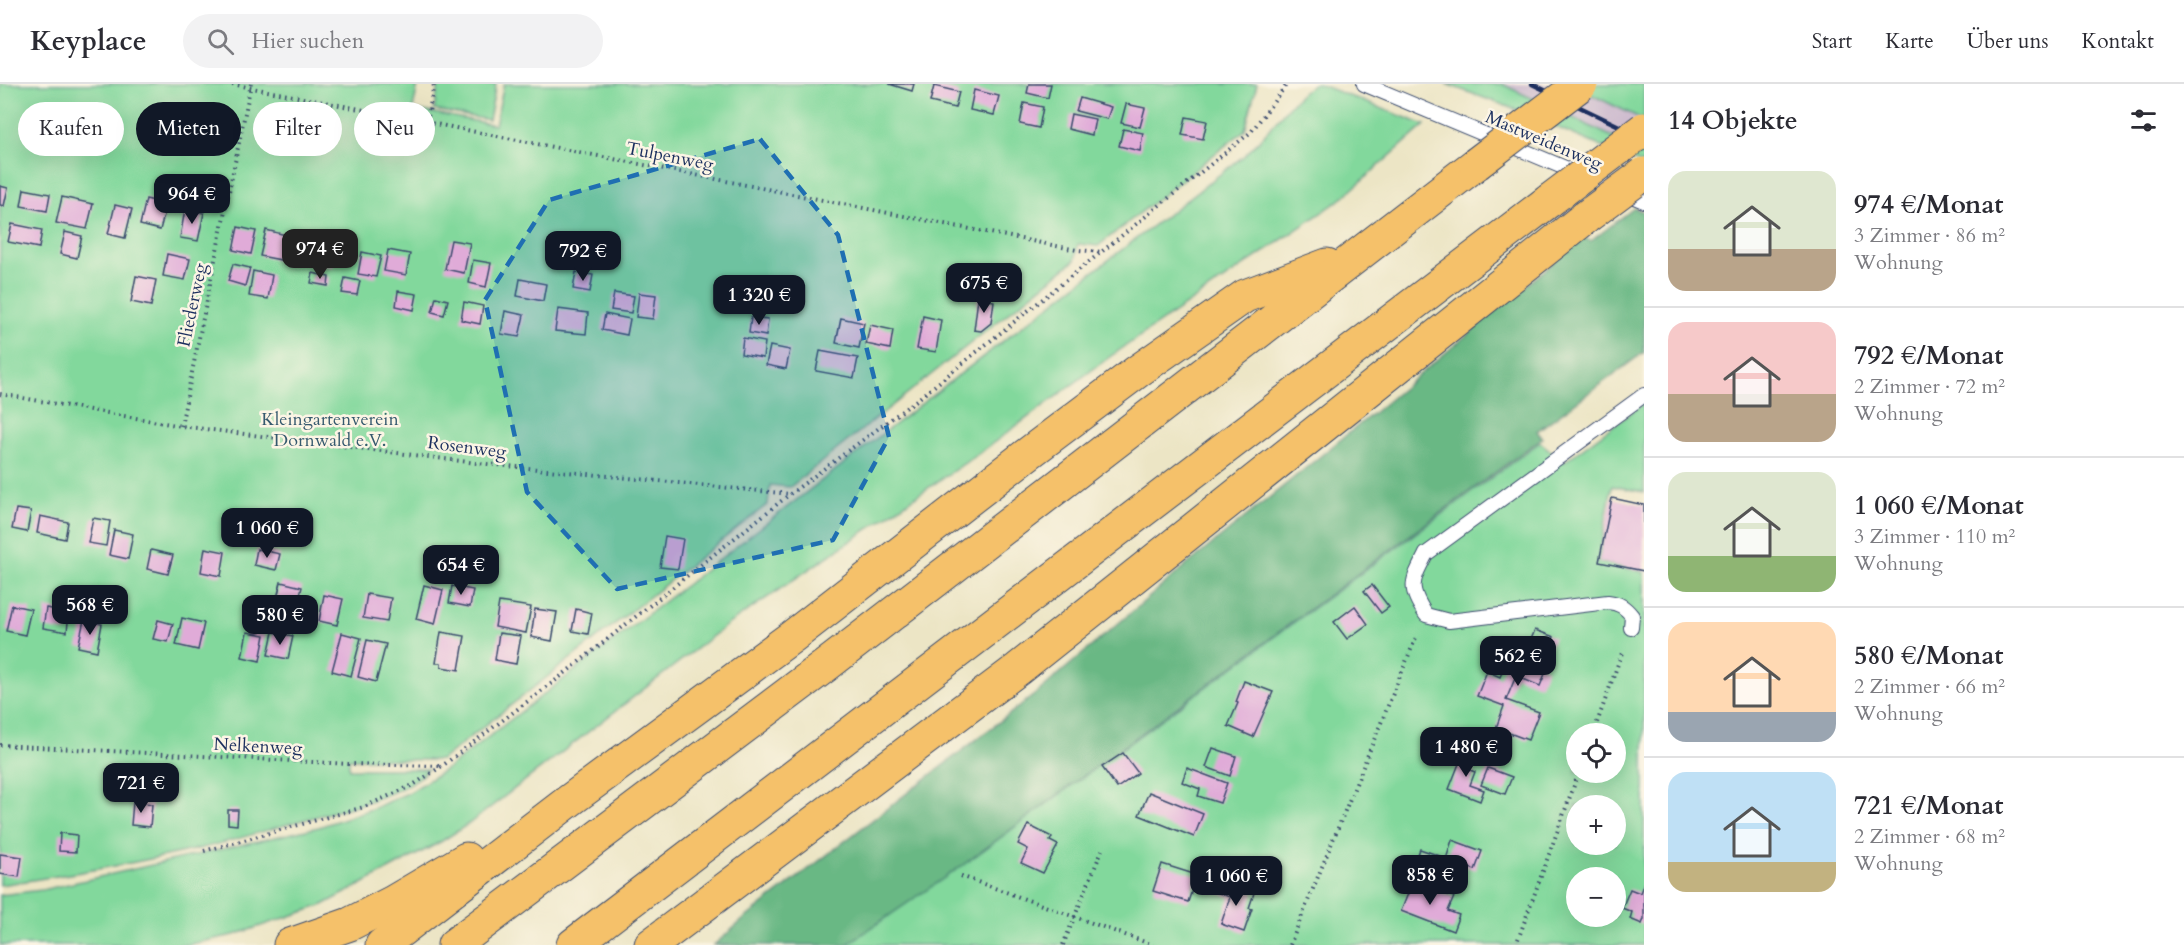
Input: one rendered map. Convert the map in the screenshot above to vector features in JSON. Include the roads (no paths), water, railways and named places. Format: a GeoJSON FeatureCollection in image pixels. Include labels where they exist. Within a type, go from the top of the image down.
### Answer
{"type":"FeatureCollection","features":[{"type":"Feature","properties":{"kind":"highway"},"geometry":{"type":"LineString","coordinates":[[454,945],[825,666],[1581,84]]}},
{"type":"Feature","properties":{"kind":"highway"},"geometry":{"type":"LineString","coordinates":[[573,945],[1644,129]]}},
{"type":"Feature","properties":{"kind":"highway"},"geometry":{"type":"LineString","coordinates":[[651,945],[1018,669],[1586,217],[1644,174]]}},
{"type":"Feature","properties":{"kind":"highway"},"geometry":{"type":"LineString","coordinates":[[382,945],[569,801],[793,636],[1034,449],[1245,296],[1360,253]]}},
{"type":"Feature","properties":{"kind":"highway"},"geometry":{"type":"LineString","coordinates":[[290,945],[350,924],[393,902],[569,801]]}},
{"type":"Feature","properties":{"kind":"highway"},"geometry":{"type":"LineString","coordinates":[[684,945],[748,870]]}},
{"type":"Feature","properties":{"kind":"lane","name":"Mastweidenweg"},"geometry":{"type":"LineString","coordinates":[[1364,84],[1644,201]]}},
{"type":"Feature","properties":{"kind":"lane"},"geometry":{"type":"LineString","coordinates":[[1631,628],[1632,616],[1626,608],[1617,603],[1608,602],[1449,621],[1426,615],[1414,597],[1414,578],[1425,554],[1644,395]]}},
{"type":"Feature","properties":{"kind":"railway"},"geometry":{"type":"LineString","coordinates":[[1532,84],[1644,138]]}},
{"type":"Feature","properties":{"kind":"park label","name":"Kleingartenverein Dornwald e.V."},"geometry":{"type":"Point","coordinates":[330,429]}}]}
